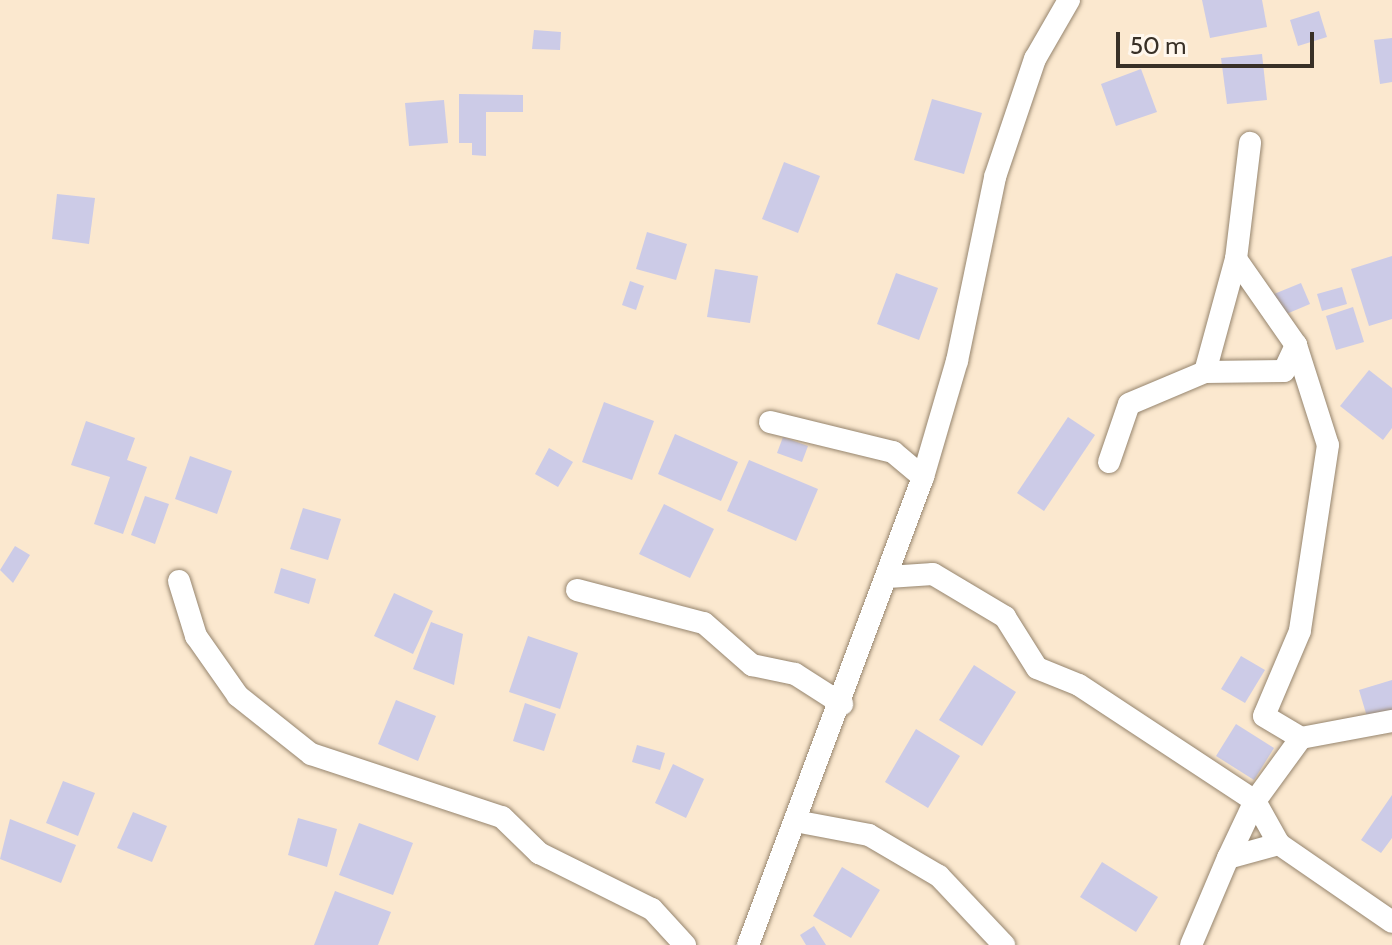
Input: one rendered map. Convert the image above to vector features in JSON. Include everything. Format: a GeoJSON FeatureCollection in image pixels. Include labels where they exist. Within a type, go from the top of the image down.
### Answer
{"type":"FeatureCollection","features":[{"type":"Feature","properties":{"kind":"street"},"geometry":{"type":"LineString","coordinates":[[748,945],[842,704],[923,477],[957,361],[995,177],[1035,59],[1069,0]]}},
{"type":"Feature","properties":{"kind":"street"},"geometry":{"type":"LineString","coordinates":[[1205,372],[1236,259],[1250,143]]}},
{"type":"Feature","properties":{"kind":"street"},"geometry":{"type":"LineString","coordinates":[[1236,259],[1296,345],[1328,445],[1300,631],[1264,716],[1301,738],[1392,721]]}},
{"type":"Feature","properties":{"kind":"street"},"geometry":{"type":"LineString","coordinates":[[1284,371],[1296,345]]}},
{"type":"Feature","properties":{"kind":"street"},"geometry":{"type":"LineString","coordinates":[[1109,462],[1129,404],[1205,372],[1284,371],[1311,391]]}},
{"type":"Feature","properties":{"kind":"street"},"geometry":{"type":"LineString","coordinates":[[770,422],[893,452],[923,477]]}},
{"type":"Feature","properties":{"kind":"street"},"geometry":{"type":"LineString","coordinates":[[888,577],[933,574],[1005,617],[1037,668],[1079,685],[1255,801],[1279,844],[1392,922]]}},
{"type":"Feature","properties":{"kind":"street"},"geometry":{"type":"LineString","coordinates":[[179,581],[196,636],[238,696],[311,754],[502,817],[539,853],[652,909],[685,945]]}},
{"type":"Feature","properties":{"kind":"street"},"geometry":{"type":"LineString","coordinates":[[577,590],[704,623],[752,665],[795,674],[842,704]]}},
{"type":"Feature","properties":{"kind":"street"},"geometry":{"type":"LineString","coordinates":[[1191,945],[1255,801],[1301,738]]}},
{"type":"Feature","properties":{"kind":"street"},"geometry":{"type":"LineString","coordinates":[[795,821],[869,835],[939,876],[1004,945]]}},
{"type":"Feature","properties":{"kind":"street"},"geometry":{"type":"LineString","coordinates":[[1228,858],[1279,844]]}},
{"type":"Feature","properties":{"kind":"building"},"geometry":{"type":"Polygon","coordinates":[[[1202,0],[1262,0],[1267,27],[1210,38],[1202,0]]]}},
{"type":"Feature","properties":{"kind":"building"},"geometry":{"type":"Polygon","coordinates":[[[1319,11],[1327,37],[1298,46],[1290,20],[1319,11]]]}},
{"type":"Feature","properties":{"kind":"building"},"geometry":{"type":"Polygon","coordinates":[[[534,30],[561,32],[560,50],[532,49],[534,30]]]}},
{"type":"Feature","properties":{"kind":"building"},"geometry":{"type":"Polygon","coordinates":[[[1392,38],[1392,82],[1380,84],[1374,40],[1392,38]]]}},
{"type":"Feature","properties":{"kind":"building"},"geometry":{"type":"Polygon","coordinates":[[[1262,54],[1267,100],[1227,104],[1221,58],[1262,54]]]}},
{"type":"Feature","properties":{"kind":"building"},"geometry":{"type":"Polygon","coordinates":[[[1141,69],[1157,112],[1116,126],[1101,84],[1141,69]]]}},
{"type":"Feature","properties":{"kind":"building"},"geometry":{"type":"Polygon","coordinates":[[[459,94],[523,95],[523,112],[486,112],[486,156],[472,155],[472,143],[459,143],[459,94]]]}},
{"type":"Feature","properties":{"kind":"building"},"geometry":{"type":"Polygon","coordinates":[[[932,99],[982,113],[964,174],[914,160],[932,99]]]}},
{"type":"Feature","properties":{"kind":"building"},"geometry":{"type":"Polygon","coordinates":[[[444,100],[448,143],[409,146],[405,103],[444,100]]]}},
{"type":"Feature","properties":{"kind":"building"},"geometry":{"type":"Polygon","coordinates":[[[784,162],[820,176],[798,233],[762,219],[784,162]]]}},
{"type":"Feature","properties":{"kind":"building"},"geometry":{"type":"Polygon","coordinates":[[[57,194],[95,198],[89,244],[52,239],[57,194]]]}},
{"type":"Feature","properties":{"kind":"building"},"geometry":{"type":"Polygon","coordinates":[[[647,232],[687,244],[676,280],[636,269],[647,232]]]}},
{"type":"Feature","properties":{"kind":"building"},"geometry":{"type":"Polygon","coordinates":[[[1392,256],[1392,319],[1369,326],[1351,269],[1392,256]]]}},
{"type":"Feature","properties":{"kind":"building"},"geometry":{"type":"Polygon","coordinates":[[[715,269],[758,276],[750,323],[707,317],[715,269]]]}},
{"type":"Feature","properties":{"kind":"building"},"geometry":{"type":"Polygon","coordinates":[[[896,273],[938,288],[919,340],[877,324],[896,273]]]}},
{"type":"Feature","properties":{"kind":"building"},"geometry":{"type":"Polygon","coordinates":[[[630,281],[644,286],[636,310],[622,305],[630,281]]]}},
{"type":"Feature","properties":{"kind":"building"},"geometry":{"type":"Polygon","coordinates":[[[1301,283],[1310,304],[1284,315],[1274,294],[1301,283]]]}},
{"type":"Feature","properties":{"kind":"building"},"geometry":{"type":"Polygon","coordinates":[[[1342,287],[1347,304],[1322,311],[1317,294],[1342,287]]]}},
{"type":"Feature","properties":{"kind":"building"},"geometry":{"type":"Polygon","coordinates":[[[1353,307],[1364,342],[1336,350],[1326,316],[1353,307]]]}},
{"type":"Feature","properties":{"kind":"building"},"geometry":{"type":"Polygon","coordinates":[[[1369,370],[1392,388],[1392,428],[1383,440],[1340,406],[1369,370]]]}},
{"type":"Feature","properties":{"kind":"building"},"geometry":{"type":"Polygon","coordinates":[[[604,402],[654,421],[632,480],[582,462],[604,402]]]}},
{"type":"Feature","properties":{"kind":"building"},"geometry":{"type":"Polygon","coordinates":[[[1068,417],[1095,435],[1044,511],[1017,493],[1068,417]]]}},
{"type":"Feature","properties":{"kind":"building"},"geometry":{"type":"Polygon","coordinates":[[[86,421],[135,438],[127,460],[147,467],[123,534],[94,524],[110,477],[71,465],[86,421]]]}},
{"type":"Feature","properties":{"kind":"building"},"geometry":{"type":"Polygon","coordinates":[[[675,434],[738,462],[721,501],[658,474],[675,434]]]}},
{"type":"Feature","properties":{"kind":"building"},"geometry":{"type":"Polygon","coordinates":[[[783,437],[808,446],[802,462],[777,453],[783,437]]]}},
{"type":"Feature","properties":{"kind":"building"},"geometry":{"type":"Polygon","coordinates":[[[549,448],[573,462],[558,487],[535,474],[549,448]]]}},
{"type":"Feature","properties":{"kind":"building"},"geometry":{"type":"Polygon","coordinates":[[[190,456],[232,471],[217,514],[175,499],[190,456]]]}},
{"type":"Feature","properties":{"kind":"building"},"geometry":{"type":"Polygon","coordinates":[[[749,460],[818,489],[796,541],[727,511],[749,460]]]}},
{"type":"Feature","properties":{"kind":"building"},"geometry":{"type":"Polygon","coordinates":[[[145,496],[169,504],[155,544],[131,535],[145,496]]]}},
{"type":"Feature","properties":{"kind":"building"},"geometry":{"type":"Polygon","coordinates":[[[664,504],[714,529],[690,578],[639,554],[664,504]]]}},
{"type":"Feature","properties":{"kind":"building"},"geometry":{"type":"Polygon","coordinates":[[[303,508],[341,519],[328,560],[290,549],[303,508]]]}},
{"type":"Feature","properties":{"kind":"building"},"geometry":{"type":"Polygon","coordinates":[[[15,546],[30,555],[13,583],[0,570],[15,546]]]}},
{"type":"Feature","properties":{"kind":"building"},"geometry":{"type":"Polygon","coordinates":[[[281,568],[316,579],[309,604],[274,593],[281,568]]]}},
{"type":"Feature","properties":{"kind":"building"},"geometry":{"type":"Polygon","coordinates":[[[394,593],[433,611],[413,654],[374,636],[394,593]]]}},
{"type":"Feature","properties":{"kind":"building"},"geometry":{"type":"Polygon","coordinates":[[[431,622],[463,634],[454,685],[413,669],[431,622]]]}},
{"type":"Feature","properties":{"kind":"building"},"geometry":{"type":"Polygon","coordinates":[[[528,636],[578,653],[560,709],[509,692],[528,636]]]}},
{"type":"Feature","properties":{"kind":"building"},"geometry":{"type":"Polygon","coordinates":[[[1241,656],[1265,670],[1245,703],[1221,689],[1241,656]]]}},
{"type":"Feature","properties":{"kind":"building"},"geometry":{"type":"Polygon","coordinates":[[[974,665],[1016,692],[982,746],[939,720],[974,665]]]}},
{"type":"Feature","properties":{"kind":"building"},"geometry":{"type":"Polygon","coordinates":[[[1392,680],[1392,713],[1368,720],[1359,690],[1392,680]]]}},
{"type":"Feature","properties":{"kind":"building"},"geometry":{"type":"Polygon","coordinates":[[[396,700],[436,716],[418,761],[378,744],[396,700]]]}},
{"type":"Feature","properties":{"kind":"building"},"geometry":{"type":"Polygon","coordinates":[[[525,703],[556,714],[544,751],[513,741],[525,703]]]}},
{"type":"Feature","properties":{"kind":"building"},"geometry":{"type":"Polygon","coordinates":[[[1236,724],[1274,748],[1254,780],[1216,756],[1236,724]]]}},
{"type":"Feature","properties":{"kind":"building"},"geometry":{"type":"Polygon","coordinates":[[[916,729],[960,756],[928,808],[885,782],[916,729]]]}},
{"type":"Feature","properties":{"kind":"building"},"geometry":{"type":"Polygon","coordinates":[[[637,745],[665,753],[660,770],[632,762],[637,745]]]}},
{"type":"Feature","properties":{"kind":"building"},"geometry":{"type":"Polygon","coordinates":[[[673,764],[704,779],[686,818],[655,803],[673,764]]]}},
{"type":"Feature","properties":{"kind":"building"},"geometry":{"type":"Polygon","coordinates":[[[63,781],[95,793],[78,836],[46,823],[63,781]]]}},
{"type":"Feature","properties":{"kind":"building"},"geometry":{"type":"Polygon","coordinates":[[[1392,795],[1392,838],[1381,853],[1361,840],[1392,795]]]}},
{"type":"Feature","properties":{"kind":"building"},"geometry":{"type":"Polygon","coordinates":[[[133,812],[167,826],[152,862],[117,848],[133,812]]]}},
{"type":"Feature","properties":{"kind":"building"},"geometry":{"type":"Polygon","coordinates":[[[298,818],[337,829],[327,867],[288,855],[298,818]]]}},
{"type":"Feature","properties":{"kind":"building"},"geometry":{"type":"Polygon","coordinates":[[[10,819],[76,845],[61,883],[0,859],[10,819]]]}},
{"type":"Feature","properties":{"kind":"building"},"geometry":{"type":"Polygon","coordinates":[[[359,823],[413,843],[393,895],[339,875],[359,823]]]}},
{"type":"Feature","properties":{"kind":"building"},"geometry":{"type":"Polygon","coordinates":[[[1102,862],[1158,897],[1136,932],[1080,897],[1102,862]]]}},
{"type":"Feature","properties":{"kind":"building"},"geometry":{"type":"Polygon","coordinates":[[[842,867],[880,890],[851,938],[813,916],[842,867]]]}},
{"type":"Feature","properties":{"kind":"building"},"geometry":{"type":"Polygon","coordinates":[[[335,891],[391,912],[378,945],[314,945],[335,891]]]}},
{"type":"Feature","properties":{"kind":"building"},"geometry":{"type":"Polygon","coordinates":[[[814,926],[826,945],[806,945],[800,935],[814,926]]]}}]}
